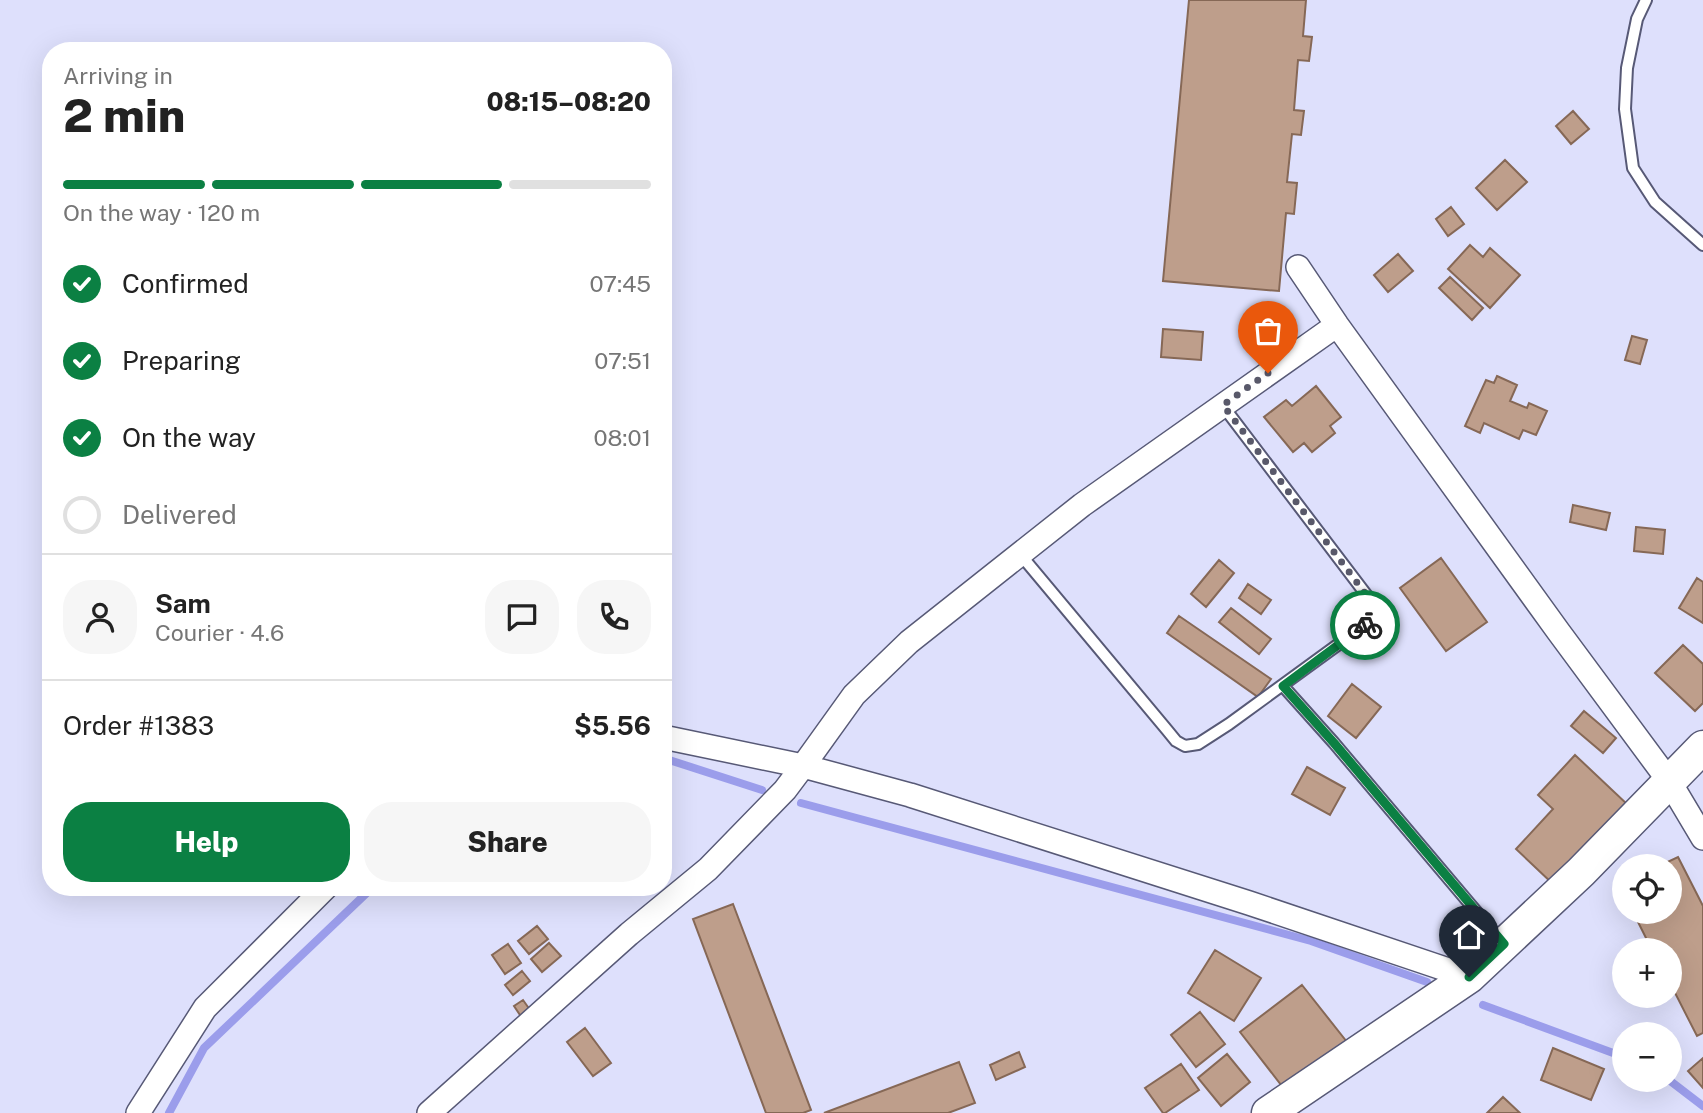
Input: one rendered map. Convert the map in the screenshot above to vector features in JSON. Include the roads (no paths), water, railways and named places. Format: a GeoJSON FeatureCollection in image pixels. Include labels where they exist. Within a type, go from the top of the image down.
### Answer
{"type":"FeatureCollection","features":[{"type":"Feature","properties":{"kind":"main road"},"geometry":{"type":"LineString","coordinates":[[1268,1113],[1469,977],[1581,872],[1703,747]]}},
{"type":"Feature","properties":{"kind":"street"},"geometry":{"type":"LineString","coordinates":[[1298,267],[1558,631],[1669,780],[1703,838]]}},
{"type":"Feature","properties":{"kind":"street"},"geometry":{"type":"LineString","coordinates":[[429,1113],[629,934],[708,869],[769,808],[854,695],[909,642],[1082,505],[1337,325]]}},
{"type":"Feature","properties":{"kind":"street"},"geometry":{"type":"LineString","coordinates":[[672,739],[803,766],[923,799],[1249,903],[1469,977]]}},
{"type":"Feature","properties":{"kind":"street"},"geometry":{"type":"LineString","coordinates":[[138,1113],[205,1007],[317,896]]}},
{"type":"Feature","properties":{"kind":"lane"},"geometry":{"type":"LineString","coordinates":[[1646,0],[1637,19],[1627,68],[1625,109],[1633,168],[1655,202],[1703,245]]}},
{"type":"Feature","properties":{"kind":"lane"},"geometry":{"type":"LineString","coordinates":[[1020,554],[1176,741],[1185,746],[1198,744],[1283,686],[1365,625],[1369,618],[1368,597],[1223,405]]}},
{"type":"Feature","properties":{"kind":"lane"},"geometry":{"type":"LineString","coordinates":[[1283,686],[1504,944]]}},
{"type":"Feature","properties":{"kind":"waterway"},"geometry":{"type":"LineString","coordinates":[[672,761],[762,790]]}},
{"type":"Feature","properties":{"kind":"waterway"},"geometry":{"type":"LineString","coordinates":[[801,803],[1311,941],[1427,982]]}},
{"type":"Feature","properties":{"kind":"waterway"},"geometry":{"type":"LineString","coordinates":[[169,1113],[204,1048],[364,896]]}},
{"type":"Feature","properties":{"kind":"waterway"},"geometry":{"type":"LineString","coordinates":[[1483,1005],[1612,1053]]}},
{"type":"Feature","properties":{"kind":"waterway"},"geometry":{"type":"LineString","coordinates":[[1682,1090],[1703,1106]]}}]}
